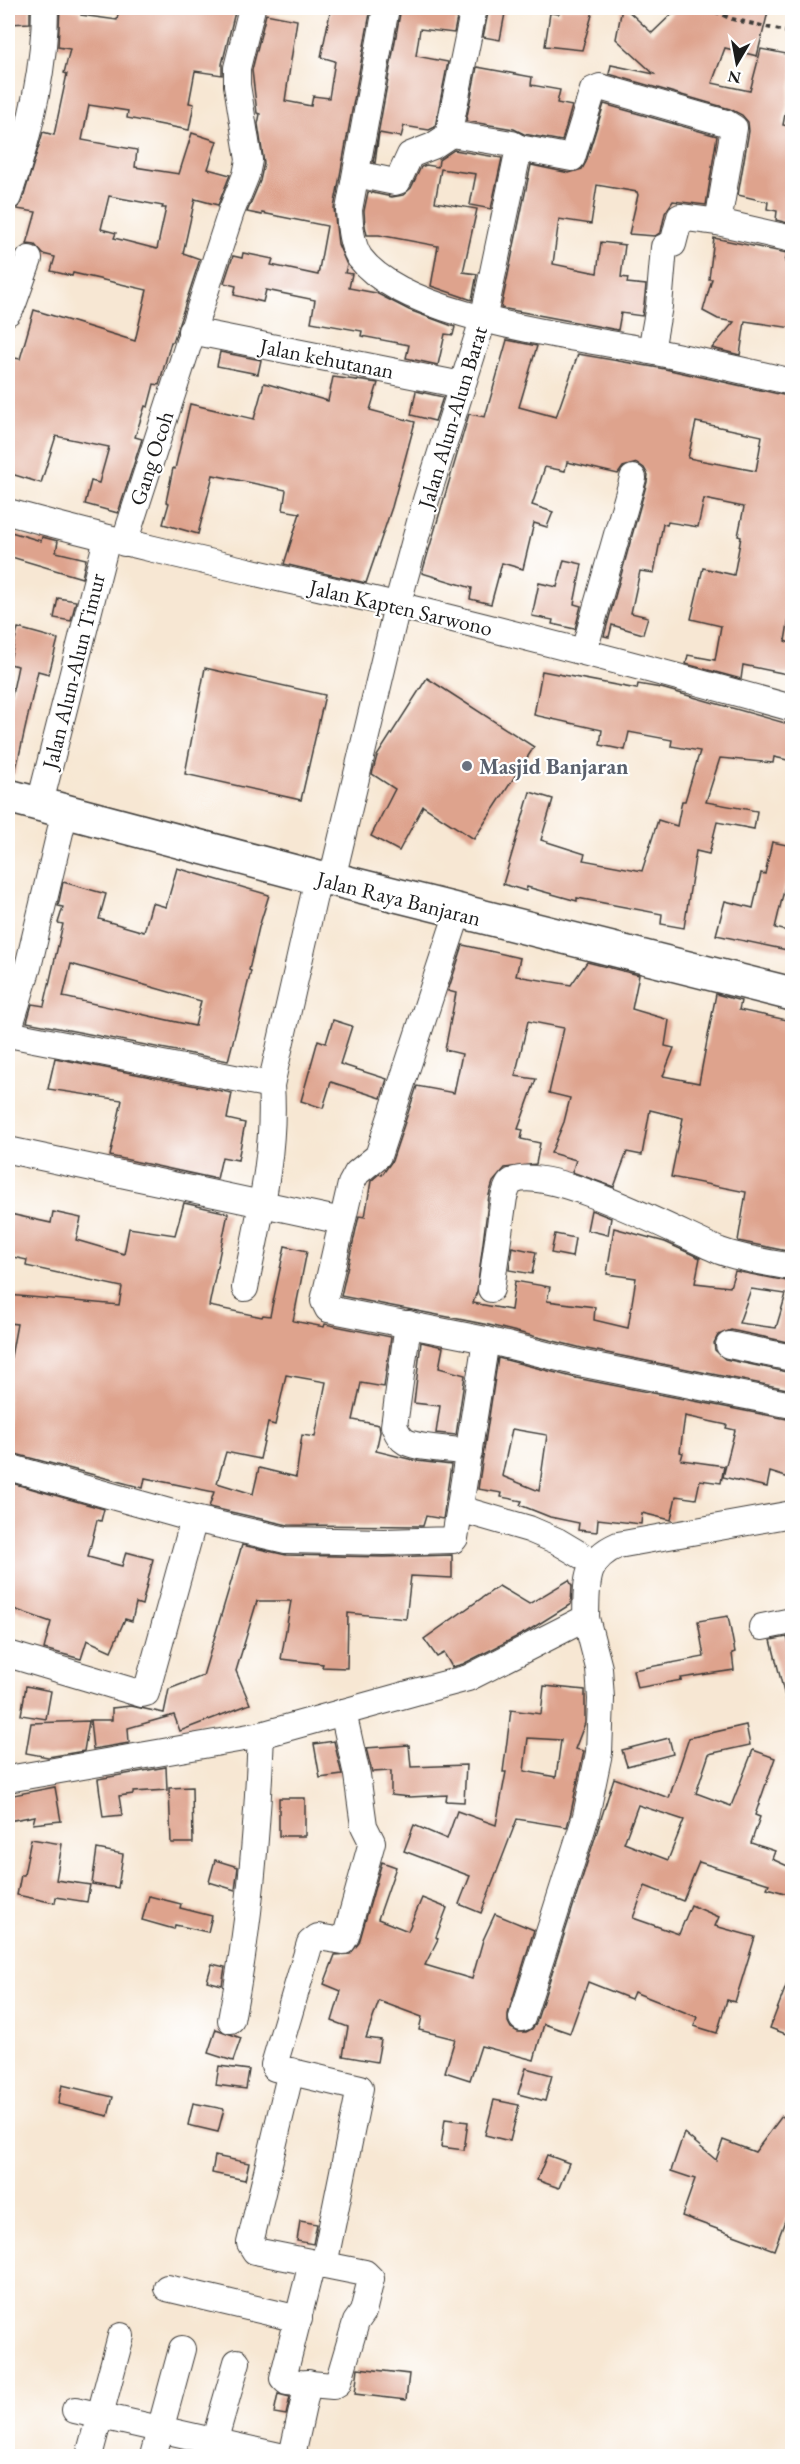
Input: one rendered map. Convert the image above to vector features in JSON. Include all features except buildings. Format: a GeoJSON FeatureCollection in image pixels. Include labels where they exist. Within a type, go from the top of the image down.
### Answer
{"type":"FeatureCollection","features":[{"type":"Feature","properties":{"kind":"main road","name":"Jalan Raya Banjaran"},"geometry":{"type":"LineString","coordinates":[[8,796],[325,879],[792,994]]}},
{"type":"Feature","properties":{"kind":"street"},"geometry":{"type":"LineString","coordinates":[[8,197],[28,132],[40,74],[45,8]]}},
{"type":"Feature","properties":{"kind":"street","name":"Gang Ocoh"},"geometry":{"type":"LineString","coordinates":[[115,541],[178,372],[231,212],[246,175],[249,160],[237,86],[237,68],[252,8]]}},
{"type":"Feature","properties":{"kind":"street"},"geometry":{"type":"LineString","coordinates":[[386,8],[349,210],[351,233],[359,257],[398,290],[483,320],[651,351],[792,382]]}},
{"type":"Feature","properties":{"kind":"street"},"geometry":{"type":"LineString","coordinates":[[452,134],[448,127],[474,8]]}},
{"type":"Feature","properties":{"kind":"street"},"geometry":{"type":"LineString","coordinates":[[356,174],[395,182],[410,155],[433,146],[452,134],[512,144],[519,148],[572,158],[595,87],[600,87],[731,125],[735,132],[718,222]]}},
{"type":"Feature","properties":{"kind":"street","name":"Jalan Alun-Alun Barat"},"geometry":{"type":"LineString","coordinates":[[245,1288],[262,1203],[273,1114],[271,1085],[426,501],[483,320],[519,148]]}},
{"type":"Feature","properties":{"kind":"street"},"geometry":{"type":"LineString","coordinates":[[651,351],[659,306],[664,248],[673,244],[679,219],[683,216],[718,222],[792,239]]}},
{"type":"Feature","properties":{"kind":"street"},"geometry":{"type":"LineString","coordinates":[[8,312],[29,259]]}},
{"type":"Feature","properties":{"kind":"street","name":"Jalan kehutanan"},"geometry":{"type":"LineString","coordinates":[[191,331],[462,385]]}},
{"type":"Feature","properties":{"kind":"street"},"geometry":{"type":"LineString","coordinates":[[584,651],[633,478]]}},
{"type":"Feature","properties":{"kind":"street","name":"Jalan Kapten Sarwono"},"geometry":{"type":"LineString","coordinates":[[8,512],[115,541],[584,651],[792,708]]}},
{"type":"Feature","properties":{"kind":"street","name":"Jalan Alun-Alun Timur"},"geometry":{"type":"LineString","coordinates":[[8,1033],[28,967],[52,807],[115,541]]}},
{"type":"Feature","properties":{"kind":"street"},"geometry":{"type":"LineString","coordinates":[[458,912],[378,1156],[354,1178],[342,1221],[324,1301],[325,1306],[328,1310],[408,1324],[579,1363],[792,1405]]}},
{"type":"Feature","properties":{"kind":"street"},"geometry":{"type":"LineString","coordinates":[[8,1033],[271,1085]]}},
{"type":"Feature","properties":{"kind":"street"},"geometry":{"type":"LineString","coordinates":[[8,1150],[342,1221]]}},
{"type":"Feature","properties":{"kind":"street"},"geometry":{"type":"LineString","coordinates":[[491,1289],[504,1197],[508,1186],[513,1181],[533,1178],[551,1181],[640,1213],[722,1252],[792,1267]]}},
{"type":"Feature","properties":{"kind":"street"},"geometry":{"type":"LineString","coordinates":[[408,1324],[394,1426],[399,1437],[406,1442],[469,1452]]}},
{"type":"Feature","properties":{"kind":"street"},"geometry":{"type":"LineString","coordinates":[[8,1467],[194,1519],[286,1540],[384,1542],[456,1538],[486,1340]]}},
{"type":"Feature","properties":{"kind":"street"},"geometry":{"type":"LineString","coordinates":[[729,1345],[792,1358]]}},
{"type":"Feature","properties":{"kind":"street"},"geometry":{"type":"LineString","coordinates":[[460,1509],[530,1529],[557,1541],[594,1563]]}},
{"type":"Feature","properties":{"kind":"street"},"geometry":{"type":"LineString","coordinates":[[8,1654],[142,1694],[146,1693],[194,1519]]}},
{"type":"Feature","properties":{"kind":"street"},"geometry":{"type":"LineString","coordinates":[[522,2018],[586,1816],[599,1753],[601,1698],[599,1668],[586,1617],[588,1579],[594,1563],[604,1551],[618,1545],[792,1520]]}},
{"type":"Feature","properties":{"kind":"street"},"geometry":{"type":"LineString","coordinates":[[8,1779],[261,1735],[468,1678],[586,1617]]}},
{"type":"Feature","properties":{"kind":"street"},"geometry":{"type":"LineString","coordinates":[[762,1627],[792,1621]]}},
{"type":"Feature","properties":{"kind":"street"},"geometry":{"type":"LineString","coordinates":[[291,2072],[250,2243],[255,2251],[318,2264],[365,2273],[371,2279],[363,2312],[356,2322],[338,2383],[333,2386],[287,2382],[283,2378],[299,2319],[318,2264],[360,2088],[275,2068],[274,2064],[310,1943],[318,1937],[343,1941],[372,1842],[364,1826],[357,1775],[343,1712]]}},
{"type":"Feature","properties":{"kind":"street"},"geometry":{"type":"LineString","coordinates":[[231,2020],[243,1954],[257,1831],[261,1735]]}},
{"type":"Feature","properties":{"kind":"street"},"geometry":{"type":"LineString","coordinates":[[167,2288],[299,2319]]}},
{"type":"Feature","properties":{"kind":"street"},"geometry":{"type":"LineString","coordinates":[[89,2457],[121,2336]]}},
{"type":"Feature","properties":{"kind":"street"},"geometry":{"type":"LineString","coordinates":[[153,2457],[182,2349]]}},
{"type":"Feature","properties":{"kind":"street"},"geometry":{"type":"LineString","coordinates":[[212,2449],[237,2362]]}},
{"type":"Feature","properties":{"kind":"street"},"geometry":{"type":"LineString","coordinates":[[292,2457],[308,2384]]}},
{"type":"Feature","properties":{"kind":"street"},"geometry":{"type":"LineString","coordinates":[[75,2409],[160,2429],[212,2449],[279,2457]]}},
{"type":"Feature","properties":{"kind":"path"},"geometry":{"type":"LineString","coordinates":[[707,8],[732,19],[792,33]]}},
{"type":"Feature","properties":{"kind":"place","name":"Masjid Banjaran"},"geometry":{"type":"Point","coordinates":[467,766]}}]}
